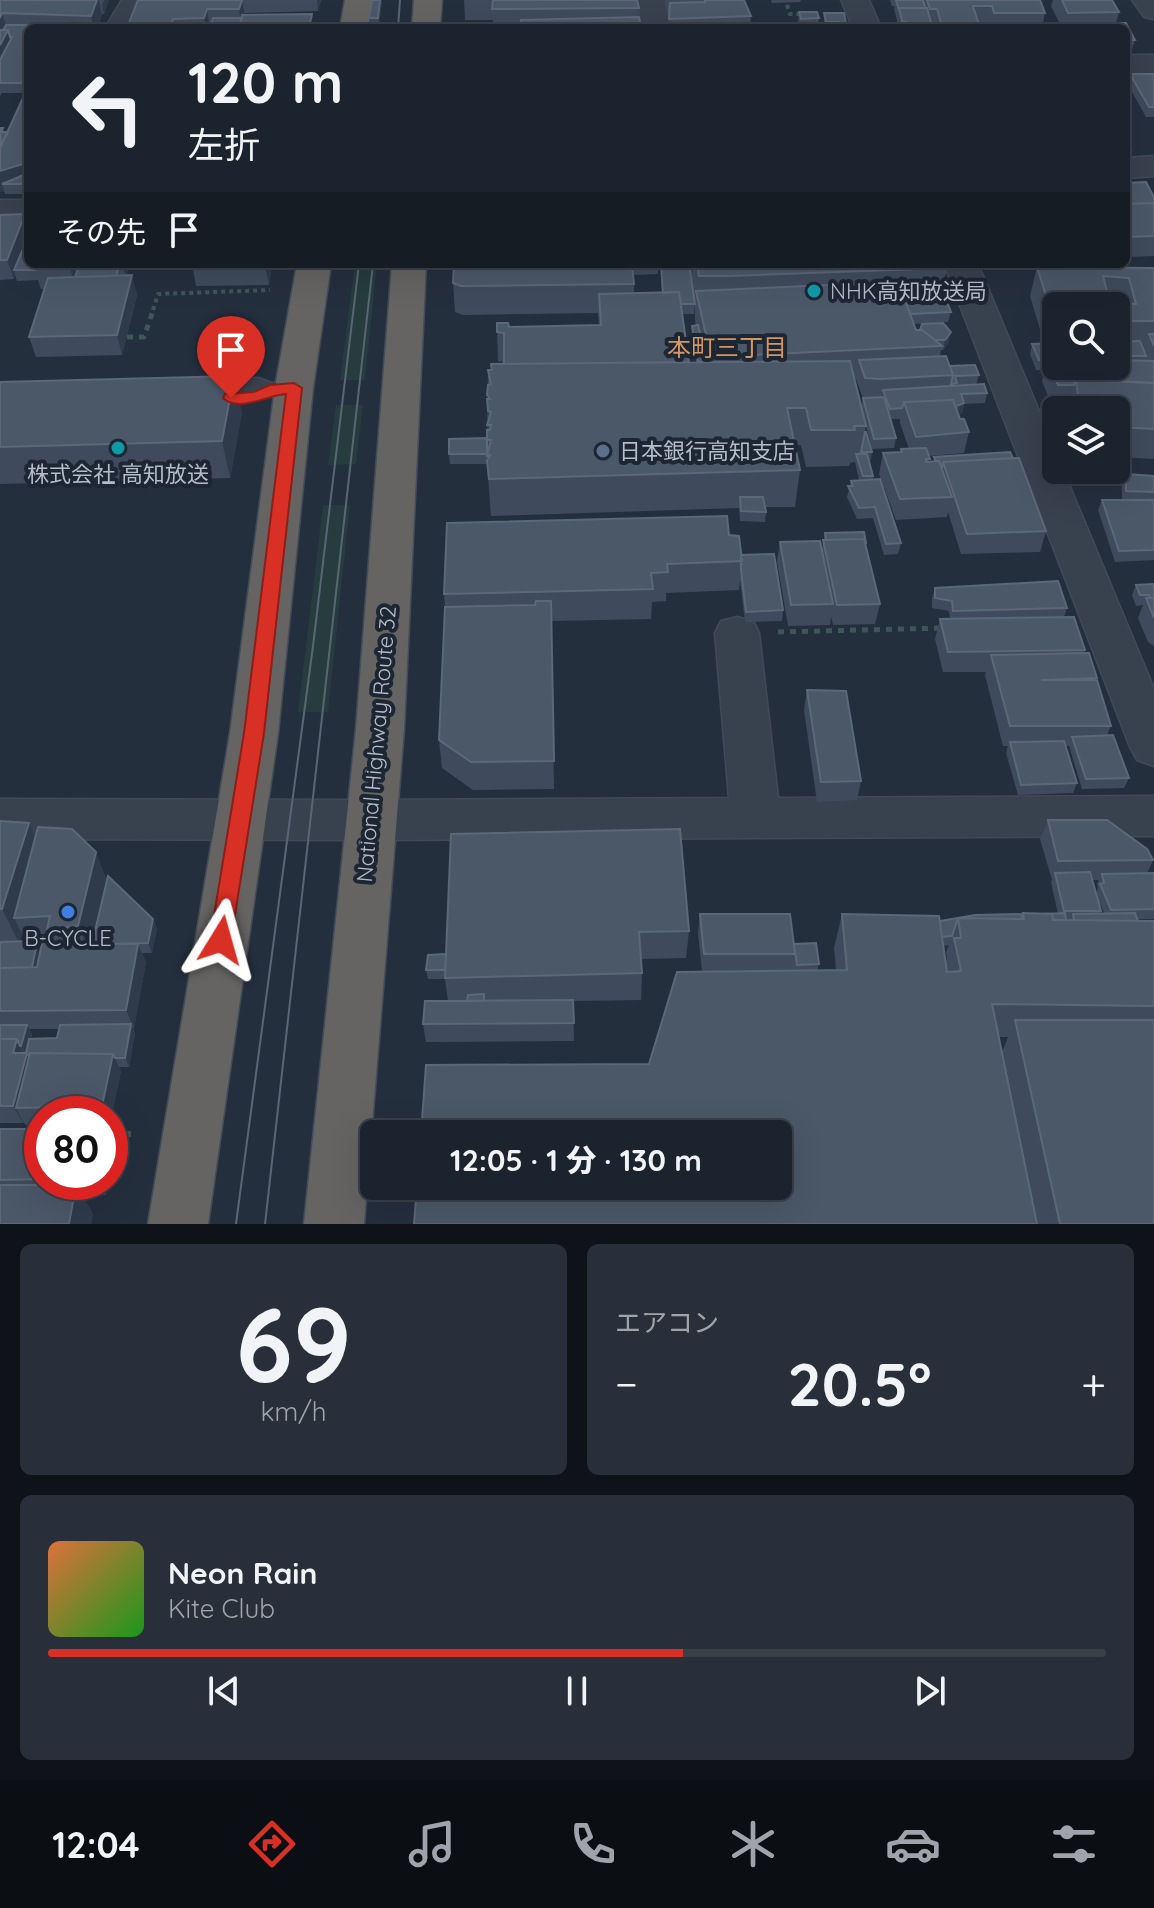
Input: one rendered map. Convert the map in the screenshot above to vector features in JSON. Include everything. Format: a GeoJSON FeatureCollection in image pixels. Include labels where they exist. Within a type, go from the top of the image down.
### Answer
{"type":"FeatureCollection","features":[{"type":"Feature","properties":{"kind":"highway"},"geometry":{"type":"LineString","coordinates":[[355,24],[359,0]]}},
{"type":"Feature","properties":{"kind":"highway"},"geometry":{"type":"LineString","coordinates":[[426,24],[428,0]]}},
{"type":"Feature","properties":{"kind":"highway"},"geometry":{"type":"LineString","coordinates":[[178,1224],[254,733],[282,389],[313,268]]}},
{"type":"Feature","properties":{"kind":"highway","name":"National Highway Route 32"},"geometry":{"type":"LineString","coordinates":[[334,1224],[380,729],[409,268]]}},
{"type":"Feature","properties":{"kind":"street"},"geometry":{"type":"LineString","coordinates":[[119,24],[134,0]]}},
{"type":"Feature","properties":{"kind":"street"},"geometry":{"type":"LineString","coordinates":[[651,0],[655,24]]}},
{"type":"Feature","properties":{"kind":"street"},"geometry":{"type":"LineString","coordinates":[[855,0],[865,24]]}},
{"type":"Feature","properties":{"kind":"street"},"geometry":{"type":"LineString","coordinates":[[1146,0],[1154,11]]}},
{"type":"Feature","properties":{"kind":"street"},"geometry":{"type":"LineString","coordinates":[[1130,64],[1154,64]]}},
{"type":"Feature","properties":{"kind":"street"},"geometry":{"type":"LineString","coordinates":[[1130,168],[1154,166]]}},
{"type":"Feature","properties":{"kind":"street"},"geometry":{"type":"LineString","coordinates":[[0,210],[24,210]]}},
{"type":"Feature","properties":{"kind":"street"},"geometry":{"type":"LineString","coordinates":[[963,268],[1142,686],[1154,747]]}},
{"type":"Feature","properties":{"kind":"street"},"geometry":{"type":"LineString","coordinates":[[737,633],[756,818]]}},
{"type":"Feature","properties":{"kind":"street"},"geometry":{"type":"LineString","coordinates":[[0,819],[1154,816]]}},
{"type":"Feature","properties":{"kind":"path"},"geometry":{"type":"LineString","coordinates":[[787,5],[790,14],[804,14]]}},
{"type":"Feature","properties":{"kind":"path"},"geometry":{"type":"LineString","coordinates":[[127,337],[144,337],[158,294],[273,290]]}},
{"type":"Feature","properties":{"kind":"path"},"geometry":{"type":"LineString","coordinates":[[737,633],[956,628]]}},
{"type":"Feature","properties":{"kind":"path"},"geometry":{"type":"LineString","coordinates":[[128,1134],[138,1134]]}},
{"type":"Feature","properties":{"kind":"green space"},"geometry":{"type":"Polygon","coordinates":[[[354,268],[377,268],[365,380],[340,380],[354,268]]]}},
{"type":"Feature","properties":{"kind":"green space"},"geometry":{"type":"Polygon","coordinates":[[[336,405],[363,405],[356,464],[328,465],[336,405]]]}},
{"type":"Feature","properties":{"kind":"green space"},"geometry":{"type":"Polygon","coordinates":[[[323,505],[350,505],[328,712],[298,712],[323,505]]]}},
{"type":"Feature","properties":{"kind":"building"},"geometry":{"type":"Polygon","coordinates":[[[0,0],[97,0],[91,16],[2,13],[0,18],[0,0]]]}},
{"type":"Feature","properties":{"kind":"building"},"geometry":{"type":"Polygon","coordinates":[[[138,0],[242,0],[239,9],[207,9],[204,18],[173,19],[171,24],[129,24],[138,0]]]}},
{"type":"Feature","properties":{"kind":"building"},"geometry":{"type":"Polygon","coordinates":[[[372,0],[380,0],[378,18],[369,18],[372,0]]]}},
{"type":"Feature","properties":{"kind":"building"},"geometry":{"type":"Polygon","coordinates":[[[493,0],[637,0],[639,8],[492,9],[493,0]]]}},
{"type":"Feature","properties":{"kind":"building"},"geometry":{"type":"Polygon","coordinates":[[[744,0],[751,16],[669,19],[670,3],[744,0]]]}},
{"type":"Feature","properties":{"kind":"building"},"geometry":{"type":"Polygon","coordinates":[[[896,0],[923,0],[925,8],[899,10],[896,0]]]}},
{"type":"Feature","properties":{"kind":"building"},"geometry":{"type":"Polygon","coordinates":[[[927,0],[1040,0],[1045,13],[994,13],[992,6],[973,6],[979,24],[911,24],[902,21],[899,8],[927,8],[931,23],[941,23],[937,9],[930,9],[927,0]]]}},
{"type":"Feature","properties":{"kind":"building"},"geometry":{"type":"Polygon","coordinates":[[[1062,0],[1112,0],[1119,12],[1068,13],[1062,0]]]}},
{"type":"Feature","properties":{"kind":"building"},"geometry":{"type":"Polygon","coordinates":[[[799,12],[817,12],[819,18],[801,19],[799,12]]]}},
{"type":"Feature","properties":{"kind":"building"},"geometry":{"type":"Polygon","coordinates":[[[824,13],[844,13],[846,23],[850,24],[833,24],[840,22],[826,22],[824,13]]]}},
{"type":"Feature","properties":{"kind":"building"},"geometry":{"type":"Polygon","coordinates":[[[312,14],[310,24],[240,24],[242,15],[312,14]]]}},
{"type":"Feature","properties":{"kind":"building"},"geometry":{"type":"Polygon","coordinates":[[[639,17],[640,24],[521,24],[521,20],[639,17]]]}},
{"type":"Feature","properties":{"kind":"building"},"geometry":{"type":"Polygon","coordinates":[[[213,18],[242,18],[240,24],[211,24],[213,18]]]}},
{"type":"Feature","properties":{"kind":"building"},"geometry":{"type":"Polygon","coordinates":[[[1080,23],[1127,24],[1080,24],[1080,23]]]}},
{"type":"Feature","properties":{"kind":"building"},"geometry":{"type":"Polygon","coordinates":[[[6,25],[24,25],[24,83],[0,83],[0,60],[12,37],[8,30],[3,30],[6,25]]]}},
{"type":"Feature","properties":{"kind":"building"},"geometry":{"type":"Polygon","coordinates":[[[0,30],[8,30],[0,45],[0,30]]]}},
{"type":"Feature","properties":{"kind":"building"},"geometry":{"type":"Polygon","coordinates":[[[1130,74],[1154,74],[1154,107],[1149,107],[1130,74]]]}},
{"type":"Feature","properties":{"kind":"building"},"geometry":{"type":"Polygon","coordinates":[[[24,96],[23,164],[0,171],[0,148],[24,96]]]}},
{"type":"Feature","properties":{"kind":"building"},"geometry":{"type":"Polygon","coordinates":[[[0,128],[3,128],[1,132],[8,132],[1,145],[0,128]]]}},
{"type":"Feature","properties":{"kind":"building"},"geometry":{"type":"Polygon","coordinates":[[[24,175],[24,184],[2,184],[24,175]]]}},
{"type":"Feature","properties":{"kind":"building"},"geometry":{"type":"Polygon","coordinates":[[[1146,182],[1154,203],[1130,204],[1130,183],[1146,182]]]}},
{"type":"Feature","properties":{"kind":"building"},"geometry":{"type":"Polygon","coordinates":[[[1154,203],[1154,236],[1130,237],[1130,204],[1154,203]]]}},
{"type":"Feature","properties":{"kind":"building"},"geometry":{"type":"Polygon","coordinates":[[[24,214],[7,260],[0,260],[0,215],[24,214]]]}},
{"type":"Feature","properties":{"kind":"building"},"geometry":{"type":"Polygon","coordinates":[[[24,246],[24,268],[35,270],[14,270],[24,246]]]}},
{"type":"Feature","properties":{"kind":"building"},"geometry":{"type":"Polygon","coordinates":[[[78,268],[123,268],[118,269],[116,276],[75,277],[78,268]]]}},
{"type":"Feature","properties":{"kind":"building"},"geometry":{"type":"Polygon","coordinates":[[[454,268],[632,268],[634,284],[461,286],[453,283],[454,268]]]}},
{"type":"Feature","properties":{"kind":"building"},"geometry":{"type":"Polygon","coordinates":[[[661,268],[690,268],[695,304],[681,304],[679,292],[663,293],[661,268]]]}},
{"type":"Feature","properties":{"kind":"building"},"geometry":{"type":"Polygon","coordinates":[[[698,268],[947,268],[730,276],[699,276],[698,268]]]}},
{"type":"Feature","properties":{"kind":"building"},"geometry":{"type":"Polygon","coordinates":[[[1037,268],[1154,268],[1154,321],[1130,321],[1130,304],[1136,304],[1129,278],[1103,276],[1107,292],[1045,292],[1037,268]]]}},
{"type":"Feature","properties":{"kind":"building"},"geometry":{"type":"Polygon","coordinates":[[[132,275],[117,335],[29,337],[48,278],[132,275]]]}},
{"type":"Feature","properties":{"kind":"building"},"geometry":{"type":"Polygon","coordinates":[[[898,282],[916,330],[922,330],[942,346],[711,357],[696,291],[898,282]]]}},
{"type":"Feature","properties":{"kind":"building"},"geometry":{"type":"Polygon","coordinates":[[[679,292],[689,362],[504,364],[504,333],[497,332],[497,323],[508,323],[509,327],[601,325],[599,294],[679,292]]]}},
{"type":"Feature","properties":{"kind":"building"},"geometry":{"type":"Polygon","coordinates":[[[935,299],[936,302],[947,302],[951,312],[910,314],[905,300],[935,299]]]}},
{"type":"Feature","properties":{"kind":"building"},"geometry":{"type":"Polygon","coordinates":[[[943,323],[951,332],[945,340],[935,340],[920,330],[922,324],[943,323]]]}},
{"type":"Feature","properties":{"kind":"building"},"geometry":{"type":"Polygon","coordinates":[[[698,325],[707,362],[698,362],[692,326],[698,325]]]}},
{"type":"Feature","properties":{"kind":"building"},"geometry":{"type":"Polygon","coordinates":[[[1130,341],[1140,341],[1146,356],[1130,356],[1130,341]]]}},
{"type":"Feature","properties":{"kind":"building"},"geometry":{"type":"Polygon","coordinates":[[[1032,344],[1042,344],[1042,360],[1039,360],[1032,344]]]}},
{"type":"Feature","properties":{"kind":"building"},"geometry":{"type":"Polygon","coordinates":[[[946,356],[953,375],[865,378],[859,360],[946,356]]]}},
{"type":"Feature","properties":{"kind":"building"},"geometry":{"type":"Polygon","coordinates":[[[1130,360],[1154,361],[1154,383],[1120,381],[1130,380],[1130,360]]]}},
{"type":"Feature","properties":{"kind":"building"},"geometry":{"type":"Polygon","coordinates":[[[850,361],[866,426],[854,426],[855,430],[811,430],[806,408],[787,408],[800,470],[489,479],[487,461],[490,455],[487,456],[491,440],[487,440],[487,430],[491,425],[487,425],[491,412],[488,411],[487,399],[490,399],[487,395],[488,385],[491,384],[488,370],[492,370],[491,364],[850,361]]]}},
{"type":"Feature","properties":{"kind":"building"},"geometry":{"type":"Polygon","coordinates":[[[975,365],[979,375],[955,376],[957,383],[951,384],[953,375],[950,366],[975,365]]]}},
{"type":"Feature","properties":{"kind":"building"},"geometry":{"type":"Polygon","coordinates":[[[234,376],[222,441],[0,447],[0,382],[234,376]]]}},
{"type":"Feature","properties":{"kind":"building"},"geometry":{"type":"Polygon","coordinates":[[[1056,380],[1076,380],[1074,385],[1058,385],[1056,380]]]}},
{"type":"Feature","properties":{"kind":"building"},"geometry":{"type":"Polygon","coordinates":[[[1076,380],[1154,383],[1154,429],[1130,428],[1130,396],[1078,396],[1076,380]]]}},
{"type":"Feature","properties":{"kind":"building"},"geometry":{"type":"Polygon","coordinates":[[[984,384],[987,393],[961,394],[964,403],[955,406],[953,400],[904,402],[902,408],[890,409],[883,390],[984,384]]]}},
{"type":"Feature","properties":{"kind":"building"},"geometry":{"type":"Polygon","coordinates":[[[884,397],[896,438],[874,439],[863,398],[884,397]]]}},
{"type":"Feature","properties":{"kind":"building"},"geometry":{"type":"Polygon","coordinates":[[[953,400],[969,432],[916,437],[904,402],[953,400]]]}},
{"type":"Feature","properties":{"kind":"building"},"geometry":{"type":"Polygon","coordinates":[[[866,432],[872,452],[861,452],[866,432]]]}},
{"type":"Feature","properties":{"kind":"building"},"geometry":{"type":"Polygon","coordinates":[[[487,438],[487,454],[449,454],[449,439],[487,438]]]}},
{"type":"Feature","properties":{"kind":"building"},"geometry":{"type":"Polygon","coordinates":[[[926,448],[930,459],[926,462],[939,461],[952,497],[900,499],[883,453],[926,448]]]}},
{"type":"Feature","properties":{"kind":"building"},"geometry":{"type":"Polygon","coordinates":[[[1010,452],[1013,458],[943,462],[942,468],[934,457],[1010,452]]]}},
{"type":"Feature","properties":{"kind":"building"},"geometry":{"type":"Polygon","coordinates":[[[856,454],[867,454],[873,476],[863,476],[856,454]]]}},
{"type":"Feature","properties":{"kind":"building"},"geometry":{"type":"Polygon","coordinates":[[[1019,458],[1046,531],[967,534],[943,462],[1019,458]]]}},
{"type":"Feature","properties":{"kind":"building"},"geometry":{"type":"Polygon","coordinates":[[[1130,474],[1154,476],[1154,492],[1126,491],[1130,474]]]}},
{"type":"Feature","properties":{"kind":"building"},"geometry":{"type":"Polygon","coordinates":[[[880,479],[901,543],[886,544],[875,507],[859,508],[848,486],[853,486],[851,481],[880,479]]]}},
{"type":"Feature","properties":{"kind":"building"},"geometry":{"type":"Polygon","coordinates":[[[740,497],[763,497],[766,512],[741,511],[740,497]]]}},
{"type":"Feature","properties":{"kind":"building"},"geometry":{"type":"Polygon","coordinates":[[[1102,500],[1154,500],[1154,550],[1119,551],[1102,500]]]}},
{"type":"Feature","properties":{"kind":"building"},"geometry":{"type":"Polygon","coordinates":[[[727,516],[729,535],[739,536],[742,561],[667,564],[668,572],[651,573],[653,589],[444,594],[447,523],[727,516]]]}},
{"type":"Feature","properties":{"kind":"building"},"geometry":{"type":"Polygon","coordinates":[[[864,532],[866,543],[864,539],[826,540],[825,533],[864,532]]]}},
{"type":"Feature","properties":{"kind":"building"},"geometry":{"type":"Polygon","coordinates":[[[864,539],[880,604],[837,605],[823,540],[864,539]]]}},
{"type":"Feature","properties":{"kind":"building"},"geometry":{"type":"Polygon","coordinates":[[[820,541],[833,604],[791,605],[780,542],[820,541]]]}},
{"type":"Feature","properties":{"kind":"building"},"geometry":{"type":"Polygon","coordinates":[[[774,554],[783,610],[746,612],[741,555],[774,554]]]}},
{"type":"Feature","properties":{"kind":"building"},"geometry":{"type":"Polygon","coordinates":[[[1058,581],[1067,608],[953,611],[952,601],[935,598],[935,588],[1058,581]]]}},
{"type":"Feature","properties":{"kind":"building"},"geometry":{"type":"Polygon","coordinates":[[[1154,584],[1154,598],[1140,595],[1136,585],[1154,584]]]}},
{"type":"Feature","properties":{"kind":"building"},"geometry":{"type":"Polygon","coordinates":[[[1146,598],[1154,598],[1154,618],[1146,598]]]}},
{"type":"Feature","properties":{"kind":"building"},"geometry":{"type":"Polygon","coordinates":[[[536,601],[551,601],[554,761],[471,762],[439,740],[445,607],[535,605],[536,601]]]}},
{"type":"Feature","properties":{"kind":"building"},"geometry":{"type":"Polygon","coordinates":[[[1074,617],[1085,650],[948,652],[940,619],[1074,617]]]}},
{"type":"Feature","properties":{"kind":"building"},"geometry":{"type":"Polygon","coordinates":[[[1089,653],[1097,678],[1041,680],[1097,680],[1111,726],[1010,726],[991,655],[1089,653]]]}},
{"type":"Feature","properties":{"kind":"building"},"geometry":{"type":"Polygon","coordinates":[[[807,690],[846,691],[861,781],[821,782],[807,690]]]}},
{"type":"Feature","properties":{"kind":"building"},"geometry":{"type":"Polygon","coordinates":[[[1113,735],[1129,778],[1086,779],[1072,737],[1113,735]]]}},
{"type":"Feature","properties":{"kind":"building"},"geometry":{"type":"Polygon","coordinates":[[[1064,741],[1077,783],[1021,785],[1010,742],[1064,741]]]}},
{"type":"Feature","properties":{"kind":"building"},"geometry":{"type":"Polygon","coordinates":[[[1048,820],[1107,820],[1147,849],[1153,860],[1058,861],[1048,820]]]}},
{"type":"Feature","properties":{"kind":"building"},"geometry":{"type":"Polygon","coordinates":[[[0,821],[29,823],[2,909],[0,909],[0,821]]]}},
{"type":"Feature","properties":{"kind":"building"},"geometry":{"type":"Polygon","coordinates":[[[38,827],[72,829],[96,852],[78,926],[47,929],[50,916],[14,918],[38,827]]]}},
{"type":"Feature","properties":{"kind":"building"},"geometry":{"type":"Polygon","coordinates":[[[680,829],[689,931],[639,932],[642,973],[445,978],[451,834],[680,829]]]}},
{"type":"Feature","properties":{"kind":"building"},"geometry":{"type":"Polygon","coordinates":[[[1090,872],[1101,911],[1064,911],[1055,873],[1090,872]]]}},
{"type":"Feature","properties":{"kind":"building"},"geometry":{"type":"Polygon","coordinates":[[[1154,873],[1154,909],[1111,910],[1100,884],[1104,883],[1102,874],[1154,873]]]}},
{"type":"Feature","properties":{"kind":"building"},"geometry":{"type":"Polygon","coordinates":[[[108,876],[153,919],[148,943],[92,944],[108,876]]]}},
{"type":"Feature","properties":{"kind":"building"},"geometry":{"type":"Polygon","coordinates":[[[1023,913],[1052,914],[1053,920],[1154,921],[1154,1006],[992,1004],[1037,1224],[414,1224],[416,1200],[792,1200],[792,1120],[422,1120],[426,1065],[649,1064],[677,972],[847,970],[842,914],[939,916],[947,972],[961,971],[954,938],[961,938],[958,918],[1024,919],[1023,913]]]}},
{"type":"Feature","properties":{"kind":"building"},"geometry":{"type":"Polygon","coordinates":[[[1065,913],[1066,920],[1053,920],[1052,914],[1041,914],[1065,913]]]}},
{"type":"Feature","properties":{"kind":"building"},"geometry":{"type":"Polygon","coordinates":[[[1135,913],[1138,921],[1074,920],[1073,914],[1135,913]]]}},
{"type":"Feature","properties":{"kind":"building"},"geometry":{"type":"Polygon","coordinates":[[[700,914],[790,914],[795,954],[704,954],[700,914]]]}},
{"type":"Feature","properties":{"kind":"building"},"geometry":{"type":"Polygon","coordinates":[[[1023,914],[1021,919],[958,918],[952,936],[942,937],[940,921],[975,915],[1023,914]]]}},
{"type":"Feature","properties":{"kind":"building"},"geometry":{"type":"Polygon","coordinates":[[[0,942],[35,943],[33,948],[36,948],[32,967],[0,968],[0,942]]]}},
{"type":"Feature","properties":{"kind":"building"},"geometry":{"type":"Polygon","coordinates":[[[42,943],[138,944],[126,1010],[0,1011],[0,968],[37,967],[42,943]]]}},
{"type":"Feature","properties":{"kind":"building"},"geometry":{"type":"Polygon","coordinates":[[[816,943],[819,964],[797,965],[794,944],[816,943]]]}},
{"type":"Feature","properties":{"kind":"building"},"geometry":{"type":"Polygon","coordinates":[[[446,954],[445,970],[426,970],[428,955],[446,954]]]}},
{"type":"Feature","properties":{"kind":"building"},"geometry":{"type":"Polygon","coordinates":[[[484,994],[484,1001],[467,1001],[468,995],[484,994]]]}},
{"type":"Feature","properties":{"kind":"building"},"geometry":{"type":"Polygon","coordinates":[[[573,1000],[574,1023],[423,1024],[425,1001],[573,1000]]]}},
{"type":"Feature","properties":{"kind":"building"},"geometry":{"type":"Polygon","coordinates":[[[1015,1020],[1154,1020],[1154,1224],[1060,1224],[1015,1020]]]}},
{"type":"Feature","properties":{"kind":"building"},"geometry":{"type":"Polygon","coordinates":[[[131,1024],[125,1058],[115,1058],[113,1054],[30,1053],[29,1056],[26,1053],[29,1039],[57,1038],[60,1025],[131,1024]]]}},
{"type":"Feature","properties":{"kind":"building"},"geometry":{"type":"Polygon","coordinates":[[[0,1025],[27,1025],[21,1046],[17,1039],[0,1039],[0,1025]]]}},
{"type":"Feature","properties":{"kind":"building"},"geometry":{"type":"Polygon","coordinates":[[[0,1039],[17,1039],[13,1053],[27,1053],[13,1106],[0,1106],[0,1039]]]}},
{"type":"Feature","properties":{"kind":"building"},"geometry":{"type":"Polygon","coordinates":[[[30,1053],[113,1054],[104,1096],[24,1096],[24,1108],[16,1108],[30,1053]]]}},
{"type":"Feature","properties":{"kind":"building"},"geometry":{"type":"Polygon","coordinates":[[[0,1129],[24,1129],[24,1179],[0,1180],[0,1129]]]}},
{"type":"Feature","properties":{"kind":"building"},"geometry":{"type":"Polygon","coordinates":[[[0,1185],[24,1185],[24,1200],[73,1200],[69,1224],[0,1224],[0,1185]]]}},
{"type":"Feature","properties":{"kind":"tram line"},"geometry":{"type":"LineString","coordinates":[[398,24],[400,0]]}},
{"type":"Feature","properties":{"kind":"tram line"},"geometry":{"type":"LineString","coordinates":[[236,1224],[313,646],[359,268]]}},
{"type":"Feature","properties":{"kind":"tram line"},"geometry":{"type":"LineString","coordinates":[[265,1224],[373,268]]}},
{"type":"Feature","properties":{"kind":"place","name":"NHK高知放送局"},"geometry":{"type":"Point","coordinates":[814,291]}},
{"type":"Feature","properties":{"kind":"place","name":"株式会社 高知放送"},"geometry":{"type":"Point","coordinates":[118,448]}},
{"type":"Feature","properties":{"kind":"place","name":"日本銀行高知支店"},"geometry":{"type":"Point","coordinates":[603,451]}},
{"type":"Feature","properties":{"kind":"place","name":"B-CYCLE"},"geometry":{"type":"Point","coordinates":[68,912]}},
{"type":"Feature","properties":{"kind":"district","name":"本町三丁目"},"geometry":{"type":"Point","coordinates":[727,347]}},
{"type":"Feature","properties":{"kind":"route"},"geometry":{"type":"LineString","coordinates":[[221,940],[254,733],[294,388],[270,390],[258,397],[231,398]]}}]}
